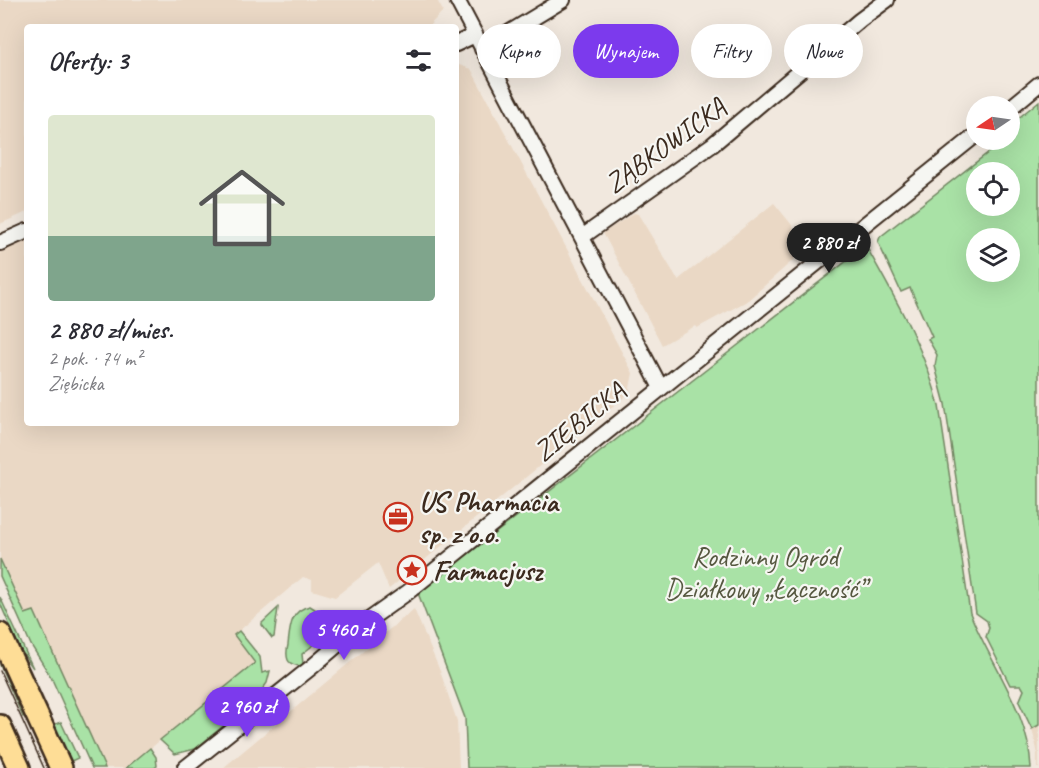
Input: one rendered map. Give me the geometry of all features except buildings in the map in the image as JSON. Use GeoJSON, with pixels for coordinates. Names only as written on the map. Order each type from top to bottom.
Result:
{"type":"FeatureCollection","features":[{"type":"Feature","properties":{"kind":"main road"},"geometry":{"type":"LineString","coordinates":[[0,634],[61,768]]}},
{"type":"Feature","properties":{"kind":"main road"},"geometry":{"type":"LineString","coordinates":[[0,726],[19,768]]}},
{"type":"Feature","properties":{"kind":"street"},"geometry":{"type":"LineString","coordinates":[[457,0],[477,39]]}},
{"type":"Feature","properties":{"kind":"street"},"geometry":{"type":"LineString","coordinates":[[525,24],[563,0]]}},
{"type":"Feature","properties":{"kind":"street","name":"ZĄBKOWICKA"},"geometry":{"type":"LineString","coordinates":[[582,237],[712,145],[886,0]]}},
{"type":"Feature","properties":{"kind":"street"},"geometry":{"type":"LineString","coordinates":[[459,43],[475,35]]}},
{"type":"Feature","properties":{"kind":"street"},"geometry":{"type":"LineString","coordinates":[[498,78],[661,388]]}},
{"type":"Feature","properties":{"kind":"street"},"geometry":{"type":"LineString","coordinates":[[1020,100],[1039,84]]}},
{"type":"Feature","properties":{"kind":"street","name":"ZIĘBICKA"},"geometry":{"type":"LineString","coordinates":[[184,768],[356,629],[408,592],[966,143]]}},
{"type":"Feature","properties":{"kind":"street"},"geometry":{"type":"LineString","coordinates":[[0,243],[24,232]]}},
{"type":"Feature","properties":{"kind":"shaded area"},"geometry":{"type":"Polygon","coordinates":[[[0,0],[437,0],[443,11],[431,24],[24,24],[24,213],[0,224],[0,0]]]}},
{"type":"Feature","properties":{"kind":"shaded area"},"geometry":{"type":"Polygon","coordinates":[[[459,65],[471,69],[633,373],[629,393],[389,589],[378,563],[335,597],[312,590],[312,580],[303,577],[234,635],[256,663],[126,768],[105,768],[34,611],[25,614],[0,559],[0,249],[24,238],[24,426],[459,426],[459,65]]]}},
{"type":"Feature","properties":{"kind":"shaded area"},"geometry":{"type":"Polygon","coordinates":[[[774,203],[809,246],[747,301],[662,345],[603,233],[634,213],[638,214],[678,280],[774,203]]]}},
{"type":"Feature","properties":{"kind":"shaded area"},"geometry":{"type":"Polygon","coordinates":[[[414,609],[440,671],[457,721],[459,768],[223,768],[414,609]]]}},
{"type":"Feature","properties":{"kind":"shaded area"},"geometry":{"type":"Polygon","coordinates":[[[1039,725],[1039,768],[1037,768],[1037,750],[1032,729],[1039,725]]]}},
{"type":"Feature","properties":{"kind":"green space"},"geometry":{"type":"Polygon","coordinates":[[[1039,101],[1039,725],[1032,729],[1019,702],[1024,690],[1021,685],[1010,685],[986,637],[989,628],[987,621],[976,613],[945,404],[935,366],[937,355],[928,339],[932,337],[910,288],[901,292],[878,242],[880,237],[966,170],[966,216],[1020,216],[1020,162],[976,162],[991,150],[1020,150],[1020,117],[1039,101]]]}},
{"type":"Feature","properties":{"kind":"green space","name":"Rodzinny Ogród Działkowy „Łączność”"},"geometry":{"type":"Polygon","coordinates":[[[866,246],[908,324],[933,385],[939,406],[970,613],[1016,707],[1029,747],[1031,768],[467,768],[465,718],[418,593],[866,246]]]}},
{"type":"Feature","properties":{"kind":"green space"},"geometry":{"type":"Polygon","coordinates":[[[0,559],[25,614],[34,611],[105,768],[92,768],[51,677],[31,645],[0,576],[0,559]]]}},
{"type":"Feature","properties":{"kind":"green space"},"geometry":{"type":"Polygon","coordinates":[[[0,597],[33,668],[20,649],[0,603],[0,597]]]}},
{"type":"Feature","properties":{"kind":"green space"},"geometry":{"type":"Polygon","coordinates":[[[310,606],[329,618],[336,627],[302,654],[303,664],[295,665],[289,662],[287,656],[292,621],[298,611],[310,606]]]}},
{"type":"Feature","properties":{"kind":"green space"},"geometry":{"type":"Polygon","coordinates":[[[278,608],[274,637],[272,638],[262,623],[278,608]]]}},
{"type":"Feature","properties":{"kind":"green space"},"geometry":{"type":"Polygon","coordinates":[[[239,631],[260,657],[262,673],[270,671],[267,683],[254,701],[195,749],[175,754],[160,740],[255,663],[234,635],[239,631]]]}},
{"type":"Feature","properties":{"kind":"green space"},"geometry":{"type":"Polygon","coordinates":[[[0,651],[28,714],[23,717],[0,665],[0,651]]]}},
{"type":"Feature","properties":{"kind":"green space"},"geometry":{"type":"Polygon","coordinates":[[[61,722],[78,758],[67,763],[53,725],[61,722]]]}},
{"type":"Feature","properties":{"kind":"green space"},"geometry":{"type":"Polygon","coordinates":[[[150,748],[156,757],[157,766],[154,768],[126,768],[150,748]]]}},
{"type":"Feature","properties":{"kind":"tram line"},"geometry":{"type":"LineString","coordinates":[[0,671],[44,768]]}},
{"type":"Feature","properties":{"kind":"place","name":"US Pharmacia sp. z o.o."},"geometry":{"type":"Point","coordinates":[398,517]}},
{"type":"Feature","properties":{"kind":"place","name":"Farmacjusz"},"geometry":{"type":"Point","coordinates":[412,570]}}]}
